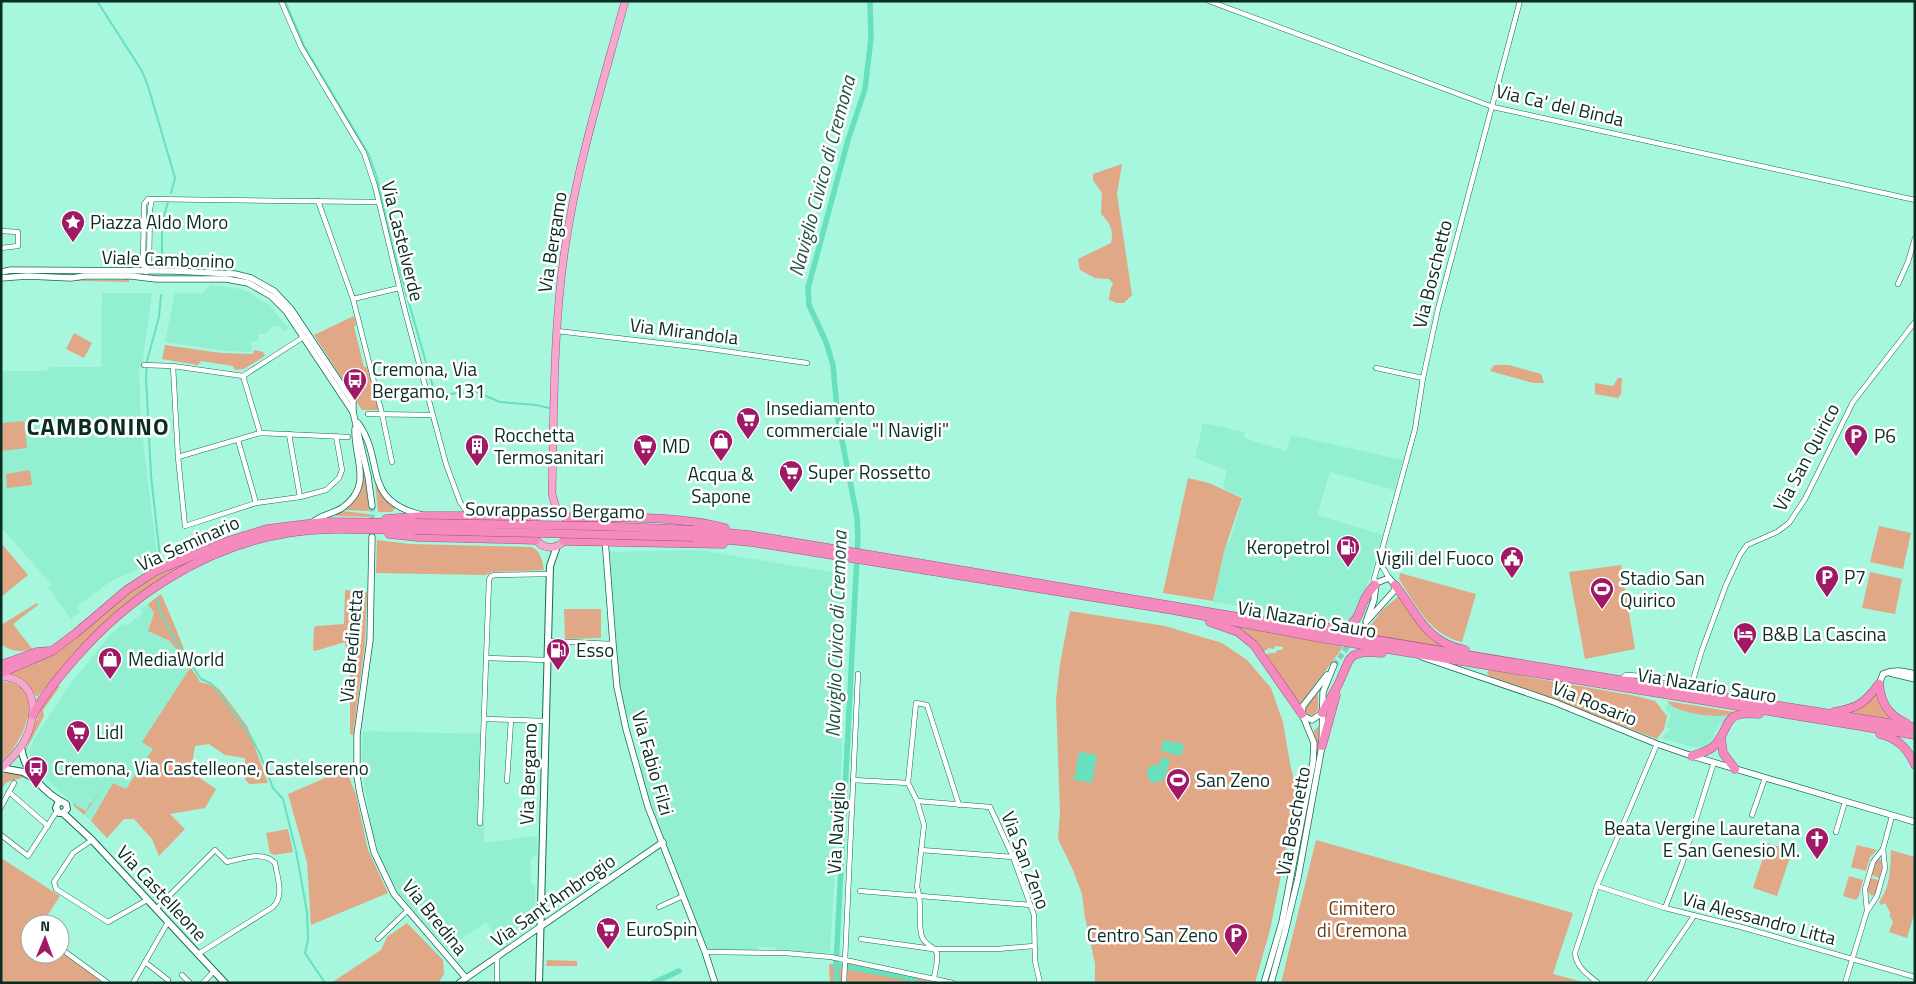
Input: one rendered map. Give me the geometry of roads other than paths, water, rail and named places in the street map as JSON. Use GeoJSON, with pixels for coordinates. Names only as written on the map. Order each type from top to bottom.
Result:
{"type":"FeatureCollection","features":[{"type":"Feature","properties":{"kind":"highway"},"geometry":{"type":"LineString","coordinates":[[358,526],[426,516],[536,516]]}},
{"type":"Feature","properties":{"kind":"highway"},"geometry":{"type":"LineString","coordinates":[[506,516],[512,522],[513,527],[512,534],[507,540]]}},
{"type":"Feature","properties":{"kind":"highway"},"geometry":{"type":"LineString","coordinates":[[566,518],[647,519],[700,523],[749,535]]}},
{"type":"Feature","properties":{"kind":"highway","name":"Via Seminario"},"geometry":{"type":"LineString","coordinates":[[1,675],[52,651],[128,589],[156,571],[219,544],[248,534],[312,523],[415,527]]}},
{"type":"Feature","properties":{"kind":"highway"},"geometry":{"type":"LineString","coordinates":[[358,526],[418,537],[536,540]]}},
{"type":"Feature","properties":{"kind":"highway","name":"Via Seminario"},"geometry":{"type":"LineString","coordinates":[[33,715],[42,698],[103,627],[128,606],[181,571],[229,548],[272,536],[301,531],[358,526]]}},
{"type":"Feature","properties":{"kind":"highway","name":"Sovrappasso Bergamo"},"geometry":{"type":"LineString","coordinates":[[415,527],[597,526],[694,533]]}},
{"type":"Feature","properties":{"kind":"highway","name":"Via Nazario Sauro"},"geometry":{"type":"LineString","coordinates":[[694,533],[749,535],[852,555],[864,560],[1173,610],[1279,631],[1415,654],[1915,735]]}},
{"type":"Feature","properties":{"kind":"highway","name":"Via Nazario Sauro"},"geometry":{"type":"LineString","coordinates":[[694,533],[782,547],[885,557],[1195,608],[1474,657],[1915,727]]}},
{"type":"Feature","properties":{"kind":"highway"},"geometry":{"type":"LineString","coordinates":[[560,544],[605,542],[718,543],[782,547]]}},
{"type":"Feature","properties":{"kind":"highway"},"geometry":{"type":"LineString","coordinates":[[1313,630],[1319,627],[1346,628],[1351,625],[1361,611],[1370,590],[1376,584]]}},
{"type":"Feature","properties":{"kind":"highway"},"geometry":{"type":"LineString","coordinates":[[1395,585],[1422,625],[1436,638],[1455,648],[1470,651],[1474,657]]}},
{"type":"Feature","properties":{"kind":"highway"},"geometry":{"type":"LineString","coordinates":[[1173,610],[1230,628],[1245,637],[1260,653],[1302,714]]}},
{"type":"Feature","properties":{"kind":"highway"},"geometry":{"type":"LineString","coordinates":[[1,665],[37,652],[52,651]]}},
{"type":"Feature","properties":{"kind":"highway"},"geometry":{"type":"LineString","coordinates":[[1322,713],[1338,685],[1349,660],[1354,654],[1365,652],[1415,654]]}},
{"type":"Feature","properties":{"kind":"highway"},"geometry":{"type":"LineString","coordinates":[[1821,713],[1852,709],[1864,702],[1879,684]]}},
{"type":"Feature","properties":{"kind":"highway"},"geometry":{"type":"LineString","coordinates":[[1879,684],[1880,697],[1886,709],[1899,720],[1915,727]]}},
{"type":"Feature","properties":{"kind":"highway"},"geometry":{"type":"LineString","coordinates":[[1322,746],[1338,685]]}},
{"type":"Feature","properties":{"kind":"highway"},"geometry":{"type":"LineString","coordinates":[[1692,756],[1712,748],[1726,724],[1734,716],[1774,712]]}},
{"type":"Feature","properties":{"kind":"highway"},"geometry":{"type":"LineString","coordinates":[[1761,714],[1888,736],[1899,742],[1906,749],[1915,765]]}},
{"type":"Feature","properties":{"kind":"highway"},"geometry":{"type":"LineString","coordinates":[[1783,714],[1794,720]]}},
{"type":"Feature","properties":{"kind":"highway"},"geometry":{"type":"LineString","coordinates":[[1721,735],[1723,753],[1734,769]]}},
{"type":"Feature","properties":{"kind":"main road","name":"Via Bergamo"},"geometry":{"type":"LineString","coordinates":[[550,566],[560,544],[567,537],[569,527],[566,518],[558,511],[552,494],[557,332],[563,266],[574,200],[625,1]]}},
{"type":"Feature","properties":{"kind":"main road","name":"Via Bergamo"},"geometry":{"type":"LineString","coordinates":[[545,510],[552,494]]}},
{"type":"Feature","properties":{"kind":"main road"},"geometry":{"type":"LineString","coordinates":[[558,511],[545,510],[536,516],[532,531],[536,540],[544,546],[560,544]]}},
{"type":"Feature","properties":{"kind":"main road","name":"Via Bergamo"},"geometry":{"type":"LineString","coordinates":[[539,983],[550,574],[550,566],[544,546]]}},
{"type":"Feature","properties":{"kind":"main road","name":"Via Seminario"},"geometry":{"type":"LineString","coordinates":[[1,675],[18,682],[28,689],[32,697],[33,715],[21,747],[1,768]]}},
{"type":"Feature","properties":{"kind":"main road","name":"Via Castelleone"},"geometry":{"type":"LineString","coordinates":[[21,747],[27,769],[61,808]]}},
{"type":"Feature","properties":{"kind":"main road","name":"Via Castelleone"},"geometry":{"type":"LineString","coordinates":[[1,768],[23,772],[33,778],[225,983]]}},
{"type":"Feature","properties":{"kind":"street","name":"Via Castelverde"},"geometry":{"type":"LineString","coordinates":[[281,1],[301,47],[364,153],[375,186],[399,288],[446,464],[460,502],[469,515]]}},
{"type":"Feature","properties":{"kind":"street","name":"Via Ca' del Binda"},"geometry":{"type":"LineString","coordinates":[[1209,1],[1493,107],[1915,200]]}},
{"type":"Feature","properties":{"kind":"street","name":"Via Boschetto"},"geometry":{"type":"LineString","coordinates":[[1376,584],[1374,579],[1375,571],[1415,428],[1423,378],[1438,309],[1520,1]]}},
{"type":"Feature","properties":{"kind":"street"},"geometry":{"type":"LineString","coordinates":[[146,274],[143,265],[144,204],[148,199],[378,202]]}},
{"type":"Feature","properties":{"kind":"street"},"geometry":{"type":"LineString","coordinates":[[318,201],[353,299],[392,462]]}},
{"type":"Feature","properties":{"kind":"street"},"geometry":{"type":"LineString","coordinates":[[1,231],[18,232],[18,246],[1,248]]}},
{"type":"Feature","properties":{"kind":"street"},"geometry":{"type":"LineString","coordinates":[[1898,284],[1908,262],[1915,238]]}},
{"type":"Feature","properties":{"kind":"street","name":"Viale Cambonino"},"geometry":{"type":"LineString","coordinates":[[1,272],[11,270],[146,274],[235,274],[264,283],[284,301],[306,336],[353,402],[353,412],[356,420]]}},
{"type":"Feature","properties":{"kind":"street","name":"Viale Cambonino"},"geometry":{"type":"LineString","coordinates":[[1,278],[27,276],[71,278],[146,274]]}},
{"type":"Feature","properties":{"kind":"street"},"geometry":{"type":"LineString","coordinates":[[353,299],[399,288]]}},
{"type":"Feature","properties":{"kind":"street","name":"Via San Quirico"},"geometry":{"type":"LineString","coordinates":[[1692,683],[1726,585],[1740,555],[1748,545],[1777,532],[1789,524],[1805,499],[1853,402],[1915,322]]}},
{"type":"Feature","properties":{"kind":"street","name":"Via Mirandola"},"geometry":{"type":"LineString","coordinates":[[557,332],[703,348],[808,363]]}},
{"type":"Feature","properties":{"kind":"street"},"geometry":{"type":"LineString","coordinates":[[144,365],[173,366],[243,376],[306,336]]}},
{"type":"Feature","properties":{"kind":"street"},"geometry":{"type":"LineString","coordinates":[[173,366],[178,457],[186,526],[256,503],[300,497],[326,490],[341,475],[342,462],[336,436]]}},
{"type":"Feature","properties":{"kind":"street"},"geometry":{"type":"LineString","coordinates":[[1376,368],[1423,378]]}},
{"type":"Feature","properties":{"kind":"street"},"geometry":{"type":"LineString","coordinates":[[243,376],[260,433]]}},
{"type":"Feature","properties":{"kind":"street"},"geometry":{"type":"LineString","coordinates":[[368,414],[432,415]]}},
{"type":"Feature","properties":{"kind":"street"},"geometry":{"type":"LineString","coordinates":[[356,420],[368,476],[372,506]]}},
{"type":"Feature","properties":{"kind":"street"},"geometry":{"type":"LineString","coordinates":[[356,420],[366,438],[377,480],[383,493],[389,500],[404,510],[426,516]]}},
{"type":"Feature","properties":{"kind":"street"},"geometry":{"type":"LineString","coordinates":[[312,523],[342,508],[358,488],[361,474],[355,434],[356,420]]}},
{"type":"Feature","properties":{"kind":"street"},"geometry":{"type":"LineString","coordinates":[[178,457],[260,433],[348,437]]}},
{"type":"Feature","properties":{"kind":"street"},"geometry":{"type":"LineString","coordinates":[[289,434],[300,497]]}},
{"type":"Feature","properties":{"kind":"street"},"geometry":{"type":"LineString","coordinates":[[238,440],[256,503]]}},
{"type":"Feature","properties":{"kind":"street"},"geometry":{"type":"LineString","coordinates":[[457,515],[460,511],[460,502]]}},
{"type":"Feature","properties":{"kind":"street","name":"Via Fabio Filzi"},"geometry":{"type":"LineString","coordinates":[[605,518],[612,644],[617,687],[626,729],[648,807],[705,952],[715,983]]}},
{"type":"Feature","properties":{"kind":"street","name":"Via Bredinetta"},"geometry":{"type":"LineString","coordinates":[[356,757],[357,735],[370,640],[372,537]]}},
{"type":"Feature","properties":{"kind":"street"},"geometry":{"type":"LineString","coordinates":[[1380,555],[1380,563],[1395,585],[1391,595],[1366,622],[1374,600],[1376,584],[1390,578]]}},
{"type":"Feature","properties":{"kind":"street"},"geometry":{"type":"LineString","coordinates":[[480,823],[490,576],[550,574]]}},
{"type":"Feature","properties":{"kind":"street"},"geometry":{"type":"LineString","coordinates":[[548,641],[612,644]]}},
{"type":"Feature","properties":{"kind":"street","name":"Via Rosario"},"geometry":{"type":"LineString","coordinates":[[1415,654],[1554,702],[1657,744],[1692,756],[1915,822]]}},
{"type":"Feature","properties":{"kind":"street"},"geometry":{"type":"LineString","coordinates":[[487,658],[548,660]]}},
{"type":"Feature","properties":{"kind":"street","name":"Via Boschetto"},"geometry":{"type":"LineString","coordinates":[[1264,983],[1282,922],[1313,762],[1314,743],[1302,714],[1303,706],[1334,665],[1323,692],[1322,746],[1298,878],[1286,932],[1271,983]]}},
{"type":"Feature","properties":{"kind":"street"},"geometry":{"type":"LineString","coordinates":[[1879,684],[1883,674],[1888,672],[1897,670],[1915,674]]}},
{"type":"Feature","properties":{"kind":"street"},"geometry":{"type":"LineString","coordinates":[[1888,672],[1915,679]]}},
{"type":"Feature","properties":{"kind":"street","name":"Via Naviglio"},"geometry":{"type":"LineString","coordinates":[[844,983],[858,674]]}},
{"type":"Feature","properties":{"kind":"street"},"geometry":{"type":"LineString","coordinates":[[1620,680],[1626,675],[1692,683],[1715,689],[1722,696]]}},
{"type":"Feature","properties":{"kind":"street"},"geometry":{"type":"LineString","coordinates":[[917,801],[959,805],[927,705],[916,703],[908,783],[917,801],[924,826],[917,887],[920,896],[922,936],[938,955],[934,978]]}},
{"type":"Feature","properties":{"kind":"street"},"geometry":{"type":"LineString","coordinates":[[1302,714],[1312,720],[1322,713]]}},
{"type":"Feature","properties":{"kind":"street"},"geometry":{"type":"LineString","coordinates":[[485,718],[546,722]]}},
{"type":"Feature","properties":{"kind":"street"},"geometry":{"type":"LineString","coordinates":[[507,781],[511,720]]}},
{"type":"Feature","properties":{"kind":"street"},"geometry":{"type":"LineString","coordinates":[[1598,983],[1582,970],[1575,956],[1597,886],[1657,744]]}},
{"type":"Feature","properties":{"kind":"street","name":"Via Bredina"},"geometry":{"type":"LineString","coordinates":[[356,757],[357,776],[374,852],[394,894],[466,978]]}},
{"type":"Feature","properties":{"kind":"street"},"geometry":{"type":"LineString","coordinates":[[1665,908],[1680,871],[1714,762]]}},
{"type":"Feature","properties":{"kind":"street"},"geometry":{"type":"LineString","coordinates":[[1752,815],[1765,778]]}},
{"type":"Feature","properties":{"kind":"street"},"geometry":{"type":"LineString","coordinates":[[854,780],[908,783]]}},
{"type":"Feature","properties":{"kind":"street"},"geometry":{"type":"LineString","coordinates":[[1,807],[14,784]]}},
{"type":"Feature","properties":{"kind":"street"},"geometry":{"type":"LineString","coordinates":[[9,792],[48,826]]}},
{"type":"Feature","properties":{"kind":"street"},"geometry":{"type":"LineString","coordinates":[[1836,832],[1845,802]]}},
{"type":"Feature","properties":{"kind":"street","name":"Via San Zeno"},"geometry":{"type":"LineString","coordinates":[[959,805],[990,807],[1013,857],[1034,915],[1035,961],[1040,983]]}},
{"type":"Feature","properties":{"kind":"street"},"geometry":{"type":"LineString","coordinates":[[1,835],[28,856],[61,808]]}},
{"type":"Feature","properties":{"kind":"street"},"geometry":{"type":"LineString","coordinates":[[1845,983],[1867,911],[1877,895],[1885,862],[1883,849],[1892,816]]}},
{"type":"Feature","properties":{"kind":"street"},"geometry":{"type":"LineString","coordinates":[[92,840],[73,854],[54,882],[56,889],[108,922],[147,900]]}},
{"type":"Feature","properties":{"kind":"street","name":"Via Sant'Ambrogio"},"geometry":{"type":"LineString","coordinates":[[460,983],[663,842]]}},
{"type":"Feature","properties":{"kind":"street"},"geometry":{"type":"LineString","coordinates":[[1867,911],[1865,889],[1874,859],[1883,849]]}},
{"type":"Feature","properties":{"kind":"street"},"geometry":{"type":"LineString","coordinates":[[156,909],[215,850],[227,862],[259,856],[267,856],[272,859],[275,863],[280,895],[278,902],[198,954]]}},
{"type":"Feature","properties":{"kind":"street"},"geometry":{"type":"LineString","coordinates":[[921,850],[1013,857]]}},
{"type":"Feature","properties":{"kind":"street"},"geometry":{"type":"LineString","coordinates":[[1874,859],[1880,858],[1885,862]]}},
{"type":"Feature","properties":{"kind":"street","name":"Via Alessandro Litta"},"geometry":{"type":"LineString","coordinates":[[1597,886],[1665,908],[1741,927],[1915,977]]}},
{"type":"Feature","properties":{"kind":"street"},"geometry":{"type":"LineString","coordinates":[[860,891],[1030,905]]}},
{"type":"Feature","properties":{"kind":"street"},"geometry":{"type":"LineString","coordinates":[[1866,894],[1871,897],[1877,895]]}},
{"type":"Feature","properties":{"kind":"street"},"geometry":{"type":"LineString","coordinates":[[659,907],[683,896]]}},
{"type":"Feature","properties":{"kind":"street"},"geometry":{"type":"LineString","coordinates":[[378,938],[407,911]]}},
{"type":"Feature","properties":{"kind":"street"},"geometry":{"type":"LineString","coordinates":[[1648,983],[1694,916]]}},
{"type":"Feature","properties":{"kind":"street"},"geometry":{"type":"LineString","coordinates":[[133,983],[168,922]]}},
{"type":"Feature","properties":{"kind":"street"},"geometry":{"type":"LineString","coordinates":[[861,939],[934,949],[997,949],[1034,946]]}},
{"type":"Feature","properties":{"kind":"street"},"geometry":{"type":"LineString","coordinates":[[705,952],[784,953],[831,957],[953,983]]}},
{"type":"Feature","properties":{"kind":"street"},"geometry":{"type":"LineString","coordinates":[[70,955],[108,983]]}},
{"type":"Feature","properties":{"kind":"street"},"geometry":{"type":"LineString","coordinates":[[497,957],[497,983]]}},
{"type":"Feature","properties":{"kind":"street"},"geometry":{"type":"LineString","coordinates":[[145,962],[168,980]]}},
{"type":"Feature","properties":{"kind":"street"},"geometry":{"type":"LineString","coordinates":[[203,983],[214,971]]}},
{"type":"Feature","properties":{"kind":"street"},"geometry":{"type":"LineString","coordinates":[[182,975],[190,983]]}},
{"type":"Feature","properties":{"kind":"waterway"},"geometry":{"type":"LineString","coordinates":[[97,1],[142,71],[148,86],[175,178],[171,193]]}},
{"type":"Feature","properties":{"kind":"waterway"},"geometry":{"type":"LineString","coordinates":[[285,1],[304,46],[369,155],[377,178],[393,248],[434,390],[442,395],[474,391],[500,402],[549,408]]}},
{"type":"Feature","properties":{"kind":"waterway","name":"Naviglio Civico di Cremona"},"geometry":{"type":"LineString","coordinates":[[837,983],[836,965],[858,536],[857,517],[838,420],[833,365],[826,342],[809,305],[808,288],[848,140],[865,89],[871,38],[870,1]]}},
{"type":"Feature","properties":{"kind":"waterway"},"geometry":{"type":"LineString","coordinates":[[162,261],[162,223],[168,202]]}},
{"type":"Feature","properties":{"kind":"waterway"},"geometry":{"type":"LineString","coordinates":[[160,558],[151,475],[146,378],[147,361],[159,317],[161,295]]}},
{"type":"Feature","properties":{"kind":"waterway"},"geometry":{"type":"LineString","coordinates":[[158,600],[160,612],[176,642],[201,679],[212,684],[249,733],[260,754],[273,788],[283,799],[296,851],[307,912],[308,940],[305,953],[325,983]]}},
{"type":"Feature","properties":{"kind":"waterway"},"geometry":{"type":"LineString","coordinates":[[836,965],[910,978],[917,983]]}},
{"type":"Feature","properties":{"kind":"waterway"},"geometry":{"type":"LineString","coordinates":[[653,983],[679,971]]}},
{"type":"Feature","properties":{"kind":"tunnel"},"geometry":{"type":"LineString","coordinates":[[372,506],[372,537]]}},
{"type":"Feature","properties":{"kind":"tunnel"},"geometry":{"type":"LineString","coordinates":[[1334,665],[1366,622]]}},
{"type":"Feature","properties":{"kind":"place","name":"Piazza Aldo Moro"},"geometry":{"type":"Point","coordinates":[73,243]}},
{"type":"Feature","properties":{"kind":"place","name":"Cremona, Via Bergamo, 131"},"geometry":{"type":"Point","coordinates":[355,401]}},
{"type":"Feature","properties":{"kind":"place","name":"Insediamento commerciale \"I Navigli\""},"geometry":{"type":"Point","coordinates":[748,440]}},
{"type":"Feature","properties":{"kind":"place","name":"P6"},"geometry":{"type":"Point","coordinates":[1856,457]}},
{"type":"Feature","properties":{"kind":"place","name":"Acqua & Sapone"},"geometry":{"type":"Point","coordinates":[721,462]}},
{"type":"Feature","properties":{"kind":"place","name":"Rocchetta Termosanitari"},"geometry":{"type":"Point","coordinates":[477,467]}},
{"type":"Feature","properties":{"kind":"place","name":"MD"},"geometry":{"type":"Point","coordinates":[645,467]}},
{"type":"Feature","properties":{"kind":"place","name":"Super Rossetto"},"geometry":{"type":"Point","coordinates":[791,493]}},
{"type":"Feature","properties":{"kind":"place","name":"Keropetrol"},"geometry":{"type":"Point","coordinates":[1348,568]}},
{"type":"Feature","properties":{"kind":"place","name":"Vigili del Fuoco"},"geometry":{"type":"Point","coordinates":[1512,579]}},
{"type":"Feature","properties":{"kind":"place","name":"P7"},"geometry":{"type":"Point","coordinates":[1827,598]}},
{"type":"Feature","properties":{"kind":"place","name":"Stadio San Quirico"},"geometry":{"type":"Point","coordinates":[1602,610]}},
{"type":"Feature","properties":{"kind":"place","name":"B&B La Cascina"},"geometry":{"type":"Point","coordinates":[1745,655]}},
{"type":"Feature","properties":{"kind":"place","name":"Esso"},"geometry":{"type":"Point","coordinates":[558,671]}},
{"type":"Feature","properties":{"kind":"place","name":"MediaWorld"},"geometry":{"type":"Point","coordinates":[110,680]}},
{"type":"Feature","properties":{"kind":"place","name":"Lidl"},"geometry":{"type":"Point","coordinates":[78,753]}},
{"type":"Feature","properties":{"kind":"place","name":"Cremona, Via Castelleone, Castelsereno"},"geometry":{"type":"Point","coordinates":[36,789]}},
{"type":"Feature","properties":{"kind":"place","name":"San Zeno"},"geometry":{"type":"Point","coordinates":[1178,801]}},
{"type":"Feature","properties":{"kind":"place","name":"Beata Vergine Lauretana E San Genesio M."},"geometry":{"type":"Point","coordinates":[1817,860]}},
{"type":"Feature","properties":{"kind":"place","name":"EuroSpin"},"geometry":{"type":"Point","coordinates":[608,950]}},
{"type":"Feature","properties":{"kind":"place","name":"Centro San Zeno"},"geometry":{"type":"Point","coordinates":[1236,956]}},
{"type":"Feature","properties":{"kind":"district","name":"CAMBONINO"},"geometry":{"type":"Point","coordinates":[98,427]}},
{"type":"Feature","properties":{"kind":"park label","name":"Cimitero di Cremona"},"geometry":{"type":"Point","coordinates":[1362,919]}}]}
